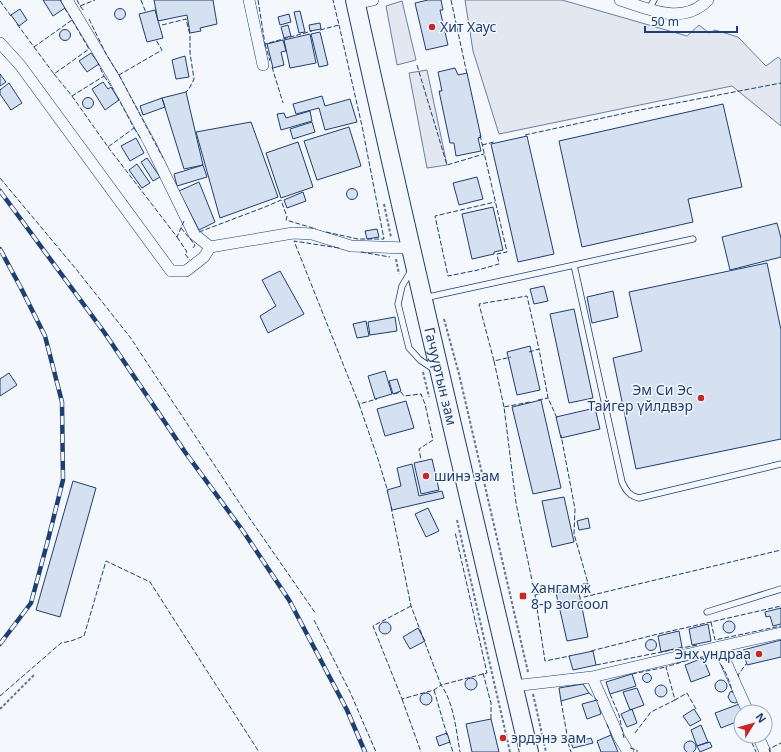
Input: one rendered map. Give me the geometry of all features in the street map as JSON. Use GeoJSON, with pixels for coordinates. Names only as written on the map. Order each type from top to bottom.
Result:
{"type":"FeatureCollection","features":[{"type":"Feature","properties":{"kind":"highway","name":"Гачууртын зам"},"geometry":{"type":"LineString","coordinates":[[361,1],[409,247],[440,373],[522,685],[529,752]]}},
{"type":"Feature","properties":{"kind":"street"},"geometry":{"type":"LineString","coordinates":[[67,0],[110,72],[150,144],[194,234],[210,247],[293,233],[312,234],[351,246],[409,247]]}},
{"type":"Feature","properties":{"kind":"street"},"geometry":{"type":"LineString","coordinates":[[249,0],[263,65]]}},
{"type":"Feature","properties":{"kind":"street"},"geometry":{"type":"LineString","coordinates":[[620,0],[652,4],[669,14],[679,15],[697,9],[708,0]]}},
{"type":"Feature","properties":{"kind":"street"},"geometry":{"type":"LineString","coordinates":[[0,43],[20,65],[171,271],[186,271],[204,257],[210,247]]}},
{"type":"Feature","properties":{"kind":"street"},"geometry":{"type":"LineString","coordinates":[[522,685],[592,677],[781,633]]}},
{"type":"Feature","properties":{"kind":"street"},"geometry":{"type":"LineString","coordinates":[[719,647],[744,704]]}},
{"type":"Feature","properties":{"kind":"street"},"geometry":{"type":"LineString","coordinates":[[592,677],[618,737],[628,752]]}},
{"type":"Feature","properties":{"kind":"lane"},"geometry":{"type":"LineString","coordinates":[[422,298],[693,238]]}},
{"type":"Feature","properties":{"kind":"lane"},"geometry":{"type":"LineString","coordinates":[[574,265],[622,482],[625,489],[632,497],[639,498],[781,464]]}},
{"type":"Feature","properties":{"kind":"lane"},"geometry":{"type":"LineString","coordinates":[[414,266],[402,286],[398,304],[409,348],[420,360],[440,373]]}},
{"type":"Feature","properties":{"kind":"lane"},"geometry":{"type":"LineString","coordinates":[[707,612],[781,589]]}},
{"type":"Feature","properties":{"kind":"path"},"geometry":{"type":"LineString","coordinates":[[443,316],[459,374],[522,685],[546,752]]}},
{"type":"Feature","properties":{"kind":"path"},"geometry":{"type":"LineString","coordinates":[[0,709],[35,674]]}},
{"type":"Feature","properties":{"kind":"shaded area"},"geometry":{"type":"Polygon","coordinates":[[[465,0],[562,0],[687,36],[699,25],[709,33],[715,30],[738,37],[766,66],[778,57],[781,60],[781,126],[732,86],[499,134],[473,51],[465,0]]]}},
{"type":"Feature","properties":{"kind":"shaded area"},"geometry":{"type":"Polygon","coordinates":[[[402,1],[416,60],[397,65],[386,6],[402,1]]]}},
{"type":"Feature","properties":{"kind":"shaded area"},"geometry":{"type":"Polygon","coordinates":[[[427,70],[447,165],[427,168],[409,73],[427,70]]]}},
{"type":"Feature","properties":{"kind":"building"},"geometry":{"type":"Polygon","coordinates":[[[43,0],[60,0],[65,8],[53,16],[43,0]]]}},
{"type":"Feature","properties":{"kind":"building"},"geometry":{"type":"Polygon","coordinates":[[[154,0],[213,0],[217,24],[200,28],[201,31],[190,33],[187,15],[158,21],[154,0]]]}},
{"type":"Feature","properties":{"kind":"building","name":"Хит Хаус"},"geometry":{"type":"Polygon","coordinates":[[[428,0],[441,0],[443,10],[440,10],[448,45],[426,50],[415,3],[428,0]]]}},
{"type":"Feature","properties":{"kind":"building"},"geometry":{"type":"Polygon","coordinates":[[[20,9],[27,20],[19,26],[11,15],[20,9]]]}},
{"type":"Feature","properties":{"kind":"building"},"geometry":{"type":"Polygon","coordinates":[[[118,9],[122,9],[124,10],[124,18],[118,19],[115,16],[115,12],[118,9]]]}},
{"type":"Feature","properties":{"kind":"building"},"geometry":{"type":"Polygon","coordinates":[[[155,10],[163,38],[147,42],[139,14],[155,10]]]}},
{"type":"Feature","properties":{"kind":"building"},"geometry":{"type":"Polygon","coordinates":[[[300,11],[305,32],[299,33],[294,12],[300,11]]]}},
{"type":"Feature","properties":{"kind":"building"},"geometry":{"type":"Polygon","coordinates":[[[289,14],[291,22],[280,25],[278,17],[289,14]]]}},
{"type":"Feature","properties":{"kind":"building"},"geometry":{"type":"Polygon","coordinates":[[[320,23],[321,29],[310,31],[309,25],[320,23]]]}},
{"type":"Feature","properties":{"kind":"building"},"geometry":{"type":"Polygon","coordinates":[[[288,25],[291,36],[284,38],[281,27],[288,25]]]}},
{"type":"Feature","properties":{"kind":"building"},"geometry":{"type":"Polygon","coordinates":[[[63,30],[67,30],[69,31],[69,39],[63,40],[60,37],[60,33],[63,30]]]}},
{"type":"Feature","properties":{"kind":"building"},"geometry":{"type":"Polygon","coordinates":[[[320,32],[328,65],[319,67],[311,34],[320,32]]]}},
{"type":"Feature","properties":{"kind":"building"},"geometry":{"type":"Polygon","coordinates":[[[310,34],[316,63],[290,68],[284,40],[310,34]]]}},
{"type":"Feature","properties":{"kind":"building"},"geometry":{"type":"Polygon","coordinates":[[[283,40],[286,51],[281,52],[284,65],[273,68],[267,44],[283,40]]]}},
{"type":"Feature","properties":{"kind":"building"},"geometry":{"type":"Polygon","coordinates":[[[91,53],[99,64],[87,72],[79,61],[91,53]]]}},
{"type":"Feature","properties":{"kind":"building"},"geometry":{"type":"Polygon","coordinates":[[[185,56],[189,77],[176,79],[172,60],[185,56]]]}},
{"type":"Feature","properties":{"kind":"building"},"geometry":{"type":"Polygon","coordinates":[[[455,68],[458,75],[467,73],[481,137],[478,138],[481,151],[456,156],[454,143],[450,143],[439,91],[442,91],[438,72],[455,68]]]}},
{"type":"Feature","properties":{"kind":"building"},"geometry":{"type":"Polygon","coordinates":[[[0,74],[6,82],[0,86],[0,74]]]}},
{"type":"Feature","properties":{"kind":"building"},"geometry":{"type":"Polygon","coordinates":[[[103,82],[108,89],[111,87],[119,100],[105,110],[92,89],[103,82]]]}},
{"type":"Feature","properties":{"kind":"building"},"geometry":{"type":"Polygon","coordinates":[[[9,83],[22,103],[11,110],[0,94],[0,90],[9,83]]]}},
{"type":"Feature","properties":{"kind":"building"},"geometry":{"type":"Polygon","coordinates":[[[186,92],[203,165],[184,169],[162,98],[186,92]]]}},
{"type":"Feature","properties":{"kind":"building"},"geometry":{"type":"Polygon","coordinates":[[[322,96],[325,106],[350,99],[357,122],[325,130],[319,108],[296,114],[293,104],[322,96]]]}},
{"type":"Feature","properties":{"kind":"building"},"geometry":{"type":"Polygon","coordinates":[[[86,98],[90,98],[92,99],[92,107],[86,108],[83,105],[83,101],[86,98]]]}},
{"type":"Feature","properties":{"kind":"building"},"geometry":{"type":"Polygon","coordinates":[[[162,98],[165,107],[143,115],[140,106],[162,98]]]}},
{"type":"Feature","properties":{"kind":"building"},"geometry":{"type":"Polygon","coordinates":[[[723,104],[742,187],[688,199],[693,222],[582,247],[559,141],[723,104]]]}},
{"type":"Feature","properties":{"kind":"building"},"geometry":{"type":"Polygon","coordinates":[[[310,111],[312,121],[281,130],[277,114],[284,113],[286,118],[310,111]]]}},
{"type":"Feature","properties":{"kind":"building"},"geometry":{"type":"Polygon","coordinates":[[[251,122],[278,197],[220,218],[196,132],[251,122]]]}},
{"type":"Feature","properties":{"kind":"building"},"geometry":{"type":"Polygon","coordinates":[[[312,122],[315,132],[293,139],[290,129],[312,122]]]}},
{"type":"Feature","properties":{"kind":"building"},"geometry":{"type":"Polygon","coordinates":[[[349,127],[361,166],[317,180],[304,141],[349,127]]]}},
{"type":"Feature","properties":{"kind":"building"},"geometry":{"type":"Polygon","coordinates":[[[527,136],[554,254],[518,262],[491,144],[527,136]]]}},
{"type":"Feature","properties":{"kind":"building"},"geometry":{"type":"Polygon","coordinates":[[[136,138],[144,153],[130,161],[121,146],[136,138]]]}},
{"type":"Feature","properties":{"kind":"building"},"geometry":{"type":"Polygon","coordinates":[[[298,142],[313,187],[281,198],[266,153],[298,142]]]}},
{"type":"Feature","properties":{"kind":"building"},"geometry":{"type":"Polygon","coordinates":[[[147,158],[160,177],[153,181],[141,162],[147,158]]]}},
{"type":"Feature","properties":{"kind":"building"},"geometry":{"type":"Polygon","coordinates":[[[137,164],[150,183],[142,188],[129,170],[137,164]]]}},
{"type":"Feature","properties":{"kind":"building"},"geometry":{"type":"Polygon","coordinates":[[[203,165],[207,177],[177,186],[174,174],[203,165]]]}},
{"type":"Feature","properties":{"kind":"building"},"geometry":{"type":"Polygon","coordinates":[[[477,177],[483,199],[459,205],[453,183],[477,177]]]}},
{"type":"Feature","properties":{"kind":"building"},"geometry":{"type":"Polygon","coordinates":[[[199,182],[215,222],[199,230],[179,191],[199,182]]]}},
{"type":"Feature","properties":{"kind":"building"},"geometry":{"type":"Polygon","coordinates":[[[350,189],[354,189],[356,190],[356,198],[350,199],[347,196],[347,192],[350,189]]]}},
{"type":"Feature","properties":{"kind":"building"},"geometry":{"type":"Polygon","coordinates":[[[303,192],[306,201],[287,208],[284,200],[303,192]]]}},
{"type":"Feature","properties":{"kind":"building"},"geometry":{"type":"Polygon","coordinates":[[[493,207],[503,250],[494,252],[494,254],[472,259],[462,214],[493,207]]]}},
{"type":"Feature","properties":{"kind":"building"},"geometry":{"type":"Polygon","coordinates":[[[777,223],[781,238],[781,257],[730,270],[722,237],[777,223]]]}},
{"type":"Feature","properties":{"kind":"building"},"geometry":{"type":"Polygon","coordinates":[[[377,229],[379,237],[367,239],[365,231],[377,229]]]}},
{"type":"Feature","properties":{"kind":"building","name":"Эм Си Эс Тайгер үйлдвэр"},"geometry":{"type":"Polygon","coordinates":[[[767,263],[781,330],[781,439],[636,469],[613,358],[642,351],[629,292],[767,263]]]}},
{"type":"Feature","properties":{"kind":"building"},"geometry":{"type":"Polygon","coordinates":[[[280,271],[304,314],[268,333],[260,316],[276,306],[262,280],[280,271]]]}},
{"type":"Feature","properties":{"kind":"building"},"geometry":{"type":"Polygon","coordinates":[[[544,286],[548,301],[534,304],[530,289],[544,286]]]}},
{"type":"Feature","properties":{"kind":"building"},"geometry":{"type":"Polygon","coordinates":[[[613,291],[618,317],[592,323],[587,297],[613,291]]]}},
{"type":"Feature","properties":{"kind":"building"},"geometry":{"type":"Polygon","coordinates":[[[574,309],[593,398],[569,403],[550,314],[574,309]]]}},
{"type":"Feature","properties":{"kind":"building"},"geometry":{"type":"Polygon","coordinates":[[[395,317],[397,331],[370,335],[368,322],[395,317]]]}},
{"type":"Feature","properties":{"kind":"building"},"geometry":{"type":"Polygon","coordinates":[[[366,321],[369,336],[357,338],[353,324],[366,321]]]}},
{"type":"Feature","properties":{"kind":"building"},"geometry":{"type":"Polygon","coordinates":[[[530,346],[540,390],[517,395],[507,352],[530,346]]]}},
{"type":"Feature","properties":{"kind":"building"},"geometry":{"type":"Polygon","coordinates":[[[385,371],[392,394],[375,399],[368,376],[385,371]]]}},
{"type":"Feature","properties":{"kind":"building"},"geometry":{"type":"Polygon","coordinates":[[[9,373],[17,385],[0,396],[0,379],[9,373]]]}},
{"type":"Feature","properties":{"kind":"building"},"geometry":{"type":"Polygon","coordinates":[[[397,379],[401,391],[393,394],[389,381],[397,379]]]}},
{"type":"Feature","properties":{"kind":"building"},"geometry":{"type":"Polygon","coordinates":[[[541,400],[561,488],[533,494],[512,407],[541,400]]]}},
{"type":"Feature","properties":{"kind":"building"},"geometry":{"type":"Polygon","coordinates":[[[406,401],[414,428],[385,436],[377,409],[406,401]]]}},
{"type":"Feature","properties":{"kind":"building"},"geometry":{"type":"Polygon","coordinates":[[[595,408],[600,429],[561,438],[556,417],[595,408]]]}},
{"type":"Feature","properties":{"kind":"building"},"geometry":{"type":"Polygon","coordinates":[[[432,459],[439,490],[421,494],[414,463],[432,459]]]}},
{"type":"Feature","properties":{"kind":"building"},"geometry":{"type":"Polygon","coordinates":[[[412,464],[419,496],[442,491],[444,498],[392,510],[387,490],[401,486],[397,468],[412,464]]]}},
{"type":"Feature","properties":{"kind":"building"},"geometry":{"type":"Polygon","coordinates":[[[73,481],[96,488],[60,617],[36,610],[73,481]]]}},
{"type":"Feature","properties":{"kind":"building"},"geometry":{"type":"Polygon","coordinates":[[[564,497],[574,542],[552,547],[542,501],[564,497]]]}},
{"type":"Feature","properties":{"kind":"building"},"geometry":{"type":"Polygon","coordinates":[[[428,508],[439,531],[426,537],[415,514],[428,508]]]}},
{"type":"Feature","properties":{"kind":"building"},"geometry":{"type":"Polygon","coordinates":[[[588,518],[590,528],[579,530],[577,521],[588,518]]]}},
{"type":"Feature","properties":{"kind":"building"},"geometry":{"type":"Polygon","coordinates":[[[578,588],[588,637],[567,641],[556,593],[578,588]]]}},
{"type":"Feature","properties":{"kind":"building"},"geometry":{"type":"Polygon","coordinates":[[[781,608],[781,624],[773,626],[770,616],[766,617],[765,612],[781,608]]]}},
{"type":"Feature","properties":{"kind":"building"},"geometry":{"type":"Polygon","coordinates":[[[729,621],[733,623],[735,627],[733,631],[729,633],[725,631],[723,627],[725,623],[729,621]]]}},
{"type":"Feature","properties":{"kind":"building"},"geometry":{"type":"Polygon","coordinates":[[[383,622],[387,622],[391,628],[387,634],[383,634],[379,630],[379,626],[383,622]]]}},
{"type":"Feature","properties":{"kind":"building"},"geometry":{"type":"Polygon","coordinates":[[[708,624],[711,641],[692,645],[689,629],[708,624]]]}},
{"type":"Feature","properties":{"kind":"building"},"geometry":{"type":"Polygon","coordinates":[[[418,628],[425,641],[410,649],[403,637],[418,628]]]}},
{"type":"Feature","properties":{"kind":"building"},"geometry":{"type":"Polygon","coordinates":[[[679,631],[682,647],[661,652],[658,636],[679,631]]]}},
{"type":"Feature","properties":{"kind":"building"},"geometry":{"type":"Polygon","coordinates":[[[651,639],[655,641],[657,645],[655,649],[651,651],[647,649],[645,645],[647,641],[651,639]]]}},
{"type":"Feature","properties":{"kind":"building"},"geometry":{"type":"Polygon","coordinates":[[[781,640],[781,657],[747,665],[743,650],[781,640]]]}},
{"type":"Feature","properties":{"kind":"building"},"geometry":{"type":"Polygon","coordinates":[[[593,651],[596,665],[573,670],[569,656],[593,651]]]}},
{"type":"Feature","properties":{"kind":"building"},"geometry":{"type":"Polygon","coordinates":[[[703,658],[710,675],[691,682],[685,665],[703,658]]]}},
{"type":"Feature","properties":{"kind":"building"},"geometry":{"type":"Polygon","coordinates":[[[632,674],[636,686],[610,694],[606,682],[632,674]]]}},
{"type":"Feature","properties":{"kind":"building"},"geometry":{"type":"Polygon","coordinates":[[[645,674],[649,674],[651,678],[649,682],[645,682],[643,680],[643,676],[645,674]]]}},
{"type":"Feature","properties":{"kind":"building"},"geometry":{"type":"Polygon","coordinates":[[[469,678],[473,678],[477,684],[473,690],[469,690],[465,686],[465,682],[469,678]]]}},
{"type":"Feature","properties":{"kind":"building"},"geometry":{"type":"Polygon","coordinates":[[[719,680],[723,680],[727,686],[723,692],[719,692],[715,688],[715,684],[719,680]]]}},
{"type":"Feature","properties":{"kind":"building"},"geometry":{"type":"Polygon","coordinates":[[[583,684],[589,693],[561,701],[559,688],[583,684]]]}},
{"type":"Feature","properties":{"kind":"building"},"geometry":{"type":"Polygon","coordinates":[[[659,685],[663,685],[667,691],[663,697],[659,697],[655,693],[655,689],[659,685]]]}},
{"type":"Feature","properties":{"kind":"building"},"geometry":{"type":"Polygon","coordinates":[[[637,688],[644,705],[630,710],[623,692],[637,688]]]}},
{"type":"Feature","properties":{"kind":"building"},"geometry":{"type":"Polygon","coordinates":[[[734,691],[739,701],[735,703],[731,702],[728,697],[730,692],[734,691]]]}},
{"type":"Feature","properties":{"kind":"building"},"geometry":{"type":"Polygon","coordinates":[[[424,693],[428,693],[432,699],[428,705],[424,705],[420,701],[420,697],[424,693]]]}},
{"type":"Feature","properties":{"kind":"building"},"geometry":{"type":"Polygon","coordinates":[[[597,700],[601,714],[587,719],[582,704],[597,700]]]}},
{"type":"Feature","properties":{"kind":"building"},"geometry":{"type":"Polygon","coordinates":[[[733,706],[733,723],[721,728],[715,713],[733,706]]]}},
{"type":"Feature","properties":{"kind":"building"},"geometry":{"type":"Polygon","coordinates":[[[632,709],[637,723],[627,727],[621,714],[632,709]]]}},
{"type":"Feature","properties":{"kind":"building"},"geometry":{"type":"Polygon","coordinates":[[[694,709],[701,720],[690,726],[683,716],[694,709]]]}},
{"type":"Feature","properties":{"kind":"building"},"geometry":{"type":"Polygon","coordinates":[[[491,719],[499,752],[472,752],[466,724],[491,719]]]}},
{"type":"Feature","properties":{"kind":"building"},"geometry":{"type":"Polygon","coordinates":[[[701,725],[708,742],[697,746],[691,730],[701,725]]]}},
{"type":"Feature","properties":{"kind":"building"},"geometry":{"type":"Polygon","coordinates":[[[447,733],[450,742],[439,746],[436,737],[447,733]]]}},
{"type":"Feature","properties":{"kind":"building"},"geometry":{"type":"Polygon","coordinates":[[[611,735],[618,752],[601,752],[597,741],[611,735]]]}},
{"type":"Feature","properties":{"kind":"building"},"geometry":{"type":"Polygon","coordinates":[[[591,738],[593,743],[573,748],[571,743],[591,738]]]}},
{"type":"Feature","properties":{"kind":"building"},"geometry":{"type":"Polygon","coordinates":[[[690,741],[694,743],[696,747],[694,751],[690,753],[686,751],[684,747],[686,743],[690,741]]]}},
{"type":"Feature","properties":{"kind":"building"},"geometry":{"type":"Polygon","coordinates":[[[710,742],[712,747],[700,752],[697,746],[710,742]]]}},
{"type":"Feature","properties":{"kind":"railway"},"geometry":{"type":"LineString","coordinates":[[0,191],[104,332],[185,452],[243,531],[289,600],[347,710],[365,752]]}},
{"type":"Feature","properties":{"kind":"railway"},"geometry":{"type":"LineString","coordinates":[[0,249],[45,336],[62,402],[63,480],[31,603],[0,644]]}},
{"type":"Feature","properties":{"kind":"fence"},"geometry":{"type":"LineString","coordinates":[[77,0],[80,6],[95,0]]}},
{"type":"Feature","properties":{"kind":"fence"},"geometry":{"type":"LineString","coordinates":[[141,0],[146,13]]}},
{"type":"Feature","properties":{"kind":"fence"},"geometry":{"type":"LineString","coordinates":[[258,0],[265,44],[312,31]]}},
{"type":"Feature","properties":{"kind":"fence"},"geometry":{"type":"LineString","coordinates":[[320,30],[339,25],[333,0]]}},
{"type":"Feature","properties":{"kind":"fence"},"geometry":{"type":"LineString","coordinates":[[451,0],[467,74]]}},
{"type":"Feature","properties":{"kind":"fence"},"geometry":{"type":"LineString","coordinates":[[0,1],[11,16]]}},
{"type":"Feature","properties":{"kind":"fence"},"geometry":{"type":"LineString","coordinates":[[80,6],[84,11]]}},
{"type":"Feature","properties":{"kind":"fence"},"geometry":{"type":"LineString","coordinates":[[17,24],[34,47],[72,20],[64,7]]}},
{"type":"Feature","properties":{"kind":"fence"},"geometry":{"type":"LineString","coordinates":[[89,19],[106,54],[119,75],[162,50],[156,40]]}},
{"type":"Feature","properties":{"kind":"fence"},"geometry":{"type":"LineString","coordinates":[[162,25],[186,19],[190,35],[190,53],[194,79],[186,92]]}},
{"type":"Feature","properties":{"kind":"fence"},"geometry":{"type":"LineString","coordinates":[[34,47],[54,74],[89,49],[72,20]]}},
{"type":"Feature","properties":{"kind":"fence"},"geometry":{"type":"LineString","coordinates":[[326,232],[358,239],[384,239],[362,126],[339,25]]}},
{"type":"Feature","properties":{"kind":"fence"},"geometry":{"type":"LineString","coordinates":[[265,44],[270,61]]}},
{"type":"Feature","properties":{"kind":"fence"},"geometry":{"type":"LineString","coordinates":[[54,74],[72,96],[104,76],[98,63]]}},
{"type":"Feature","properties":{"kind":"fence"},"geometry":{"type":"LineString","coordinates":[[417,65],[447,165],[484,154]]}},
{"type":"Feature","properties":{"kind":"fence"},"geometry":{"type":"LineString","coordinates":[[272,67],[283,103]]}},
{"type":"Feature","properties":{"kind":"fence"},"geometry":{"type":"LineString","coordinates":[[119,75],[163,158]]}},
{"type":"Feature","properties":{"kind":"fence"},"geometry":{"type":"LineString","coordinates":[[104,76],[113,89]]}},
{"type":"Feature","properties":{"kind":"fence"},"geometry":{"type":"LineString","coordinates":[[525,135],[635,111],[781,83]]}},
{"type":"Feature","properties":{"kind":"fence"},"geometry":{"type":"LineString","coordinates":[[72,96],[108,147],[134,128],[118,98]]}},
{"type":"Feature","properties":{"kind":"fence"},"geometry":{"type":"LineString","coordinates":[[134,128],[141,139]]}},
{"type":"Feature","properties":{"kind":"fence"},"geometry":{"type":"LineString","coordinates":[[480,135],[507,252],[497,254],[499,264],[448,276],[435,216],[495,202]]}},
{"type":"Feature","properties":{"kind":"fence"},"geometry":{"type":"LineString","coordinates":[[482,145],[494,142]]}},
{"type":"Feature","properties":{"kind":"fence"},"geometry":{"type":"LineString","coordinates":[[108,147],[177,237],[184,221]]}},
{"type":"Feature","properties":{"kind":"fence"},"geometry":{"type":"LineString","coordinates":[[0,178],[76,269],[130,337],[246,513],[316,614]]}},
{"type":"Feature","properties":{"kind":"fence"},"geometry":{"type":"LineString","coordinates":[[199,232],[281,200],[287,217],[286,220],[316,229]]}},
{"type":"Feature","properties":{"kind":"fence"},"geometry":{"type":"LineString","coordinates":[[181,228],[195,245],[193,248]]}},
{"type":"Feature","properties":{"kind":"fence"},"geometry":{"type":"LineString","coordinates":[[177,237],[187,252],[185,254],[190,260]]}},
{"type":"Feature","properties":{"kind":"fence"},"geometry":{"type":"LineString","coordinates":[[339,248],[294,241],[359,404],[377,399]]}},
{"type":"Feature","properties":{"kind":"fence"},"geometry":{"type":"LineString","coordinates":[[361,252],[390,257]]}},
{"type":"Feature","properties":{"kind":"fence"},"geometry":{"type":"LineString","coordinates":[[494,361],[479,304],[527,296],[539,349]]}},
{"type":"Feature","properties":{"kind":"fence"},"geometry":{"type":"LineString","coordinates":[[529,352],[539,349],[548,398],[557,418]]}},
{"type":"Feature","properties":{"kind":"fence"},"geometry":{"type":"LineString","coordinates":[[504,407],[494,361],[511,357]]}},
{"type":"Feature","properties":{"kind":"fence"},"geometry":{"type":"LineString","coordinates":[[394,394],[401,392],[404,396],[421,394],[425,404],[433,440],[419,449],[421,460]]}},
{"type":"Feature","properties":{"kind":"fence"},"geometry":{"type":"LineString","coordinates":[[538,400],[548,398]]}},
{"type":"Feature","properties":{"kind":"fence"},"geometry":{"type":"LineString","coordinates":[[530,402],[504,407],[516,503],[535,595],[545,661],[570,656]]}},
{"type":"Feature","properties":{"kind":"fence"},"geometry":{"type":"LineString","coordinates":[[359,404],[388,492]]}},
{"type":"Feature","properties":{"kind":"fence"},"geometry":{"type":"LineString","coordinates":[[535,595],[588,583],[574,534],[575,509],[561,435]]}},
{"type":"Feature","properties":{"kind":"fence"},"geometry":{"type":"LineString","coordinates":[[391,507],[411,606],[441,685],[487,673],[455,532]]}},
{"type":"Feature","properties":{"kind":"fence"},"geometry":{"type":"LineString","coordinates":[[588,583],[584,597],[781,550]]}},
{"type":"Feature","properties":{"kind":"fence"},"geometry":{"type":"LineString","coordinates":[[0,696],[61,643],[84,636],[106,561],[150,582],[259,752]]}},
{"type":"Feature","properties":{"kind":"fence"},"geometry":{"type":"LineString","coordinates":[[411,606],[373,626],[402,699],[434,690],[441,685],[452,708],[460,752]]}},
{"type":"Feature","properties":{"kind":"fence"},"geometry":{"type":"LineString","coordinates":[[591,651],[781,606]]}},
{"type":"Feature","properties":{"kind":"fence"},"geometry":{"type":"LineString","coordinates":[[314,620],[350,692],[376,752]]}},
{"type":"Feature","properties":{"kind":"fence"},"geometry":{"type":"LineString","coordinates":[[711,622],[715,640],[781,626]]}},
{"type":"Feature","properties":{"kind":"fence"},"geometry":{"type":"LineString","coordinates":[[596,665],[697,645]]}},
{"type":"Feature","properties":{"kind":"fence"},"geometry":{"type":"LineString","coordinates":[[696,709],[687,693],[675,700],[666,667],[698,658],[714,658],[724,669],[733,693]]}},
{"type":"Feature","properties":{"kind":"fence"},"geometry":{"type":"LineString","coordinates":[[739,677],[738,675],[746,664]]}},
{"type":"Feature","properties":{"kind":"fence"},"geometry":{"type":"LineString","coordinates":[[632,674],[666,667]]}},
{"type":"Feature","properties":{"kind":"fence"},"geometry":{"type":"LineString","coordinates":[[483,673],[491,703],[491,719]]}},
{"type":"Feature","properties":{"kind":"fence"},"geometry":{"type":"LineString","coordinates":[[434,690],[447,735]]}},
{"type":"Feature","properties":{"kind":"fence"},"geometry":{"type":"LineString","coordinates":[[589,693],[598,701]]}},
{"type":"Feature","properties":{"kind":"fence"},"geometry":{"type":"LineString","coordinates":[[610,694],[619,715],[624,738]]}},
{"type":"Feature","properties":{"kind":"fence"},"geometry":{"type":"LineString","coordinates":[[402,699],[421,752]]}},
{"type":"Feature","properties":{"kind":"fence"},"geometry":{"type":"LineString","coordinates":[[635,733],[651,712],[675,700]]}},
{"type":"Feature","properties":{"kind":"fence"},"geometry":{"type":"LineString","coordinates":[[561,701],[571,752]]}},
{"type":"Feature","properties":{"kind":"fence"},"geometry":{"type":"LineString","coordinates":[[607,724],[612,737]]}},
{"type":"Feature","properties":{"kind":"fence"},"geometry":{"type":"LineString","coordinates":[[449,740],[453,752]]}},
{"type":"Feature","properties":{"kind":"fence"},"geometry":{"type":"LineString","coordinates":[[770,752],[769,749],[781,743]]}},
{"type":"Feature","properties":{"kind":"fence"},"geometry":{"type":"LineString","coordinates":[[752,744],[756,752]]}},
{"type":"Feature","properties":{"kind":"fence"},"geometry":{"type":"LineString","coordinates":[[630,748],[637,750],[637,752]]}},
{"type":"Feature","properties":{"kind":"place","name":"Хит Хаус"},"geometry":{"type":"Point","coordinates":[432,27]}},
{"type":"Feature","properties":{"kind":"place","name":"Эм Си Эс Тайгер үйлдвэр"},"geometry":{"type":"Point","coordinates":[701,398]}},
{"type":"Feature","properties":{"kind":"place","name":"шинэ зам"},"geometry":{"type":"Point","coordinates":[426,476]}},
{"type":"Feature","properties":{"kind":"place","name":"Хангамж 8-р зогсоол"},"geometry":{"type":"Point","coordinates":[523,596]}},
{"type":"Feature","properties":{"kind":"place","name":"Энх ундраа"},"geometry":{"type":"Point","coordinates":[759,654]}},
{"type":"Feature","properties":{"kind":"place","name":"эрдэнэ зам"},"geometry":{"type":"Point","coordinates":[503,738]}}]}
